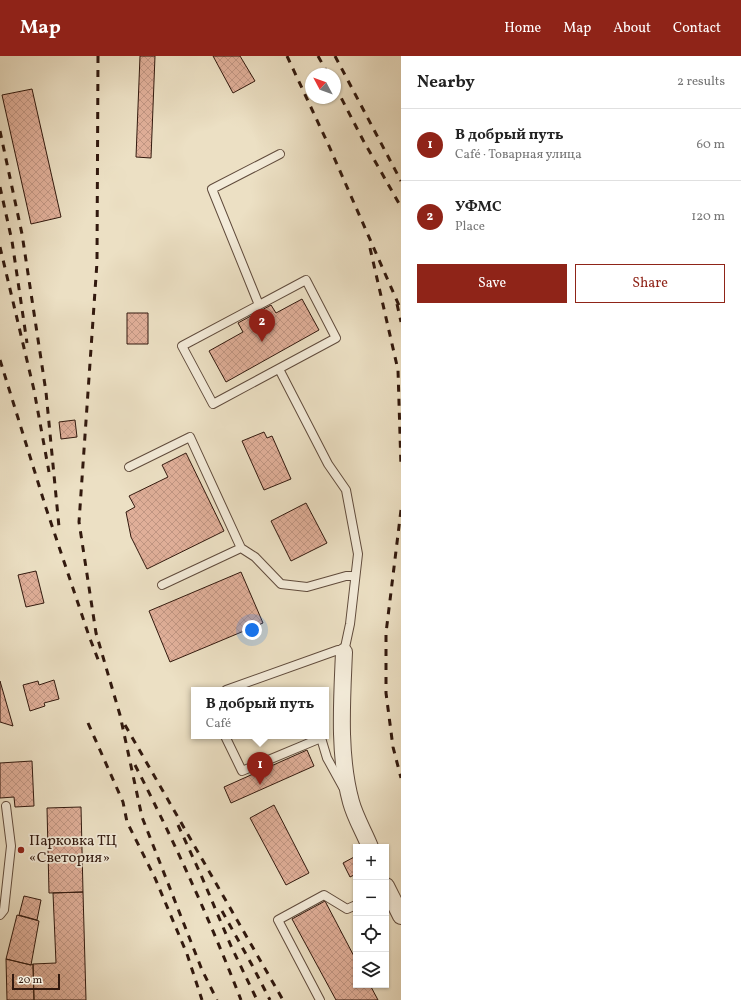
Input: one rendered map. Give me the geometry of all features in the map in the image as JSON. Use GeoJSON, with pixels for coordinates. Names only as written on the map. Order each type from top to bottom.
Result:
{"type":"FeatureCollection","features":[{"type":"Feature","properties":{"kind":"street"},"geometry":{"type":"LineString","coordinates":[[344,652],[342,707],[343,758],[351,802],[369,844]]}},
{"type":"Feature","properties":{"kind":"street"},"geometry":{"type":"LineString","coordinates":[[389,894],[401,916]]}},
{"type":"Feature","properties":{"kind":"lane"},"geometry":{"type":"LineString","coordinates":[[259,305],[212,189],[280,154]]}},
{"type":"Feature","properties":{"kind":"lane"},"geometry":{"type":"LineString","coordinates":[[306,280],[336,338],[279,369],[213,404],[182,346],[306,280]]}},
{"type":"Feature","properties":{"kind":"lane"},"geometry":{"type":"LineString","coordinates":[[234,687],[338,650],[344,652],[350,624],[358,554],[346,490],[328,464],[279,369]]}},
{"type":"Feature","properties":{"kind":"lane"},"geometry":{"type":"LineString","coordinates":[[129,467],[190,437],[241,548],[255,557],[281,584],[307,587],[346,576],[355,576]]}},
{"type":"Feature","properties":{"kind":"lane"},"geometry":{"type":"LineString","coordinates":[[162,585],[241,548]]}},
{"type":"Feature","properties":{"kind":"lane"},"geometry":{"type":"LineString","coordinates":[[227,739],[242,771],[319,739]]}},
{"type":"Feature","properties":{"kind":"lane"},"geometry":{"type":"LineString","coordinates":[[321,739],[328,758],[351,802]]}},
{"type":"Feature","properties":{"kind":"lane"},"geometry":{"type":"LineString","coordinates":[[0,915],[4,910],[11,846],[6,806]]}},
{"type":"Feature","properties":{"kind":"lane"},"geometry":{"type":"LineString","coordinates":[[320,1000],[278,920],[324,895],[347,909],[353,906]]}},
{"type":"Feature","properties":{"kind":"building"},"geometry":{"type":"Polygon","coordinates":[[[140,56],[155,56],[151,158],[136,157],[140,56]]]}},
{"type":"Feature","properties":{"kind":"building"},"geometry":{"type":"Polygon","coordinates":[[[213,56],[240,56],[255,81],[233,93],[213,56]]]}},
{"type":"Feature","properties":{"kind":"building"},"geometry":{"type":"Polygon","coordinates":[[[32,89],[61,217],[31,224],[2,95],[32,89]]]}},
{"type":"Feature","properties":{"kind":"building"},"geometry":{"type":"Polygon","coordinates":[[[302,299],[319,330],[226,382],[209,351],[243,332],[238,323],[271,305],[276,313],[302,299]]]}},
{"type":"Feature","properties":{"kind":"building"},"geometry":{"type":"Polygon","coordinates":[[[127,313],[148,313],[148,344],[127,344],[127,313]]]}},
{"type":"Feature","properties":{"kind":"building"},"geometry":{"type":"Polygon","coordinates":[[[75,420],[77,437],[61,439],[59,422],[75,420]]]}},
{"type":"Feature","properties":{"kind":"building"},"geometry":{"type":"Polygon","coordinates":[[[264,432],[267,438],[272,436],[291,479],[264,490],[242,441],[264,432]]]}},
{"type":"Feature","properties":{"kind":"building"},"geometry":{"type":"Polygon","coordinates":[[[186,453],[224,531],[147,569],[131,537],[126,512],[135,507],[129,496],[168,477],[162,465],[186,453]]]}},
{"type":"Feature","properties":{"kind":"building"},"geometry":{"type":"Polygon","coordinates":[[[306,503],[327,543],[291,561],[271,521],[306,503]]]}},
{"type":"Feature","properties":{"kind":"building"},"geometry":{"type":"Polygon","coordinates":[[[36,571],[44,603],[26,607],[18,575],[36,571]]]}},
{"type":"Feature","properties":{"kind":"building"},"geometry":{"type":"Polygon","coordinates":[[[241,572],[263,623],[170,662],[149,611],[241,572]]]}},
{"type":"Feature","properties":{"kind":"building"},"geometry":{"type":"Polygon","coordinates":[[[54,680],[59,699],[44,703],[45,706],[30,711],[23,685],[38,681],[39,685],[54,680]]]}},
{"type":"Feature","properties":{"kind":"building"},"geometry":{"type":"Polygon","coordinates":[[[0,681],[13,726],[0,722],[0,681]]]}},
{"type":"Feature","properties":{"kind":"building"},"geometry":{"type":"Polygon","coordinates":[[[307,750],[314,766],[231,803],[224,787],[307,750]]]}},
{"type":"Feature","properties":{"kind":"building"},"geometry":{"type":"Polygon","coordinates":[[[32,761],[34,806],[15,807],[14,797],[0,798],[0,763],[32,761]]]}},
{"type":"Feature","properties":{"kind":"building"},"geometry":{"type":"Polygon","coordinates":[[[274,805],[309,873],[286,885],[250,818],[274,805]]]}},
{"type":"Feature","properties":{"kind":"building"},"geometry":{"type":"Polygon","coordinates":[[[81,807],[83,892],[49,893],[47,808],[81,807]]]}},
{"type":"Feature","properties":{"kind":"building"},"geometry":{"type":"Polygon","coordinates":[[[353,858],[353,876],[350,877],[343,863],[353,858]]]}},
{"type":"Feature","properties":{"kind":"building"},"geometry":{"type":"Polygon","coordinates":[[[83,892],[86,1000],[34,1000],[33,964],[56,963],[53,893],[83,892]]]}},
{"type":"Feature","properties":{"kind":"building"},"geometry":{"type":"Polygon","coordinates":[[[24,896],[41,900],[37,920],[19,915],[24,896]]]}},
{"type":"Feature","properties":{"kind":"building"},"geometry":{"type":"Polygon","coordinates":[[[325,901],[353,954],[353,988],[372,988],[378,1000],[336,1000],[292,919],[325,901]]]}},
{"type":"Feature","properties":{"kind":"building"},"geometry":{"type":"Polygon","coordinates":[[[17,915],[39,921],[31,965],[6,959],[17,915]]]}},
{"type":"Feature","properties":{"kind":"building"},"geometry":{"type":"Polygon","coordinates":[[[6,959],[31,965],[33,964],[34,1000],[7,1000],[6,959]]]}},
{"type":"Feature","properties":{"kind":"railway"},"geometry":{"type":"LineString","coordinates":[[98,56],[97,262],[79,522],[96,633],[120,715],[142,817],[202,970],[217,1000]]}},
{"type":"Feature","properties":{"kind":"railway"},"geometry":{"type":"LineString","coordinates":[[287,56],[329,146],[401,310]]}},
{"type":"Feature","properties":{"kind":"railway"},"geometry":{"type":"LineString","coordinates":[[318,56],[325,68]]}},
{"type":"Feature","properties":{"kind":"railway"},"geometry":{"type":"LineString","coordinates":[[335,56],[401,181]]}},
{"type":"Feature","properties":{"kind":"railway"},"geometry":{"type":"LineString","coordinates":[[341,98],[401,207]]}},
{"type":"Feature","properties":{"kind":"railway"},"geometry":{"type":"LineString","coordinates":[[0,131],[22,234],[46,392],[59,527]]}},
{"type":"Feature","properties":{"kind":"railway"},"geometry":{"type":"LineString","coordinates":[[0,187],[12,241],[27,343]]}},
{"type":"Feature","properties":{"kind":"railway"},"geometry":{"type":"LineString","coordinates":[[0,247],[34,390],[49,472]]}},
{"type":"Feature","properties":{"kind":"railway"},"geometry":{"type":"LineString","coordinates":[[370,248],[398,370],[401,467]]}},
{"type":"Feature","properties":{"kind":"railway"},"geometry":{"type":"LineString","coordinates":[[397,304],[401,322]]}},
{"type":"Feature","properties":{"kind":"railway"},"geometry":{"type":"LineString","coordinates":[[0,360],[46,508],[99,662]]}},
{"type":"Feature","properties":{"kind":"railway"},"geometry":{"type":"LineString","coordinates":[[401,510],[386,633],[386,693],[393,747],[401,778]]}},
{"type":"Feature","properties":{"kind":"railway"},"geometry":{"type":"LineString","coordinates":[[88,723],[123,802],[127,822],[155,878],[187,954],[202,1000]]}},
{"type":"Feature","properties":{"kind":"railway"},"geometry":{"type":"LineString","coordinates":[[125,725],[283,1000]]}},
{"type":"Feature","properties":{"kind":"railway"},"geometry":{"type":"LineString","coordinates":[[135,765],[191,881],[241,1000]]}},
{"type":"Feature","properties":{"kind":"railway"},"geometry":{"type":"LineString","coordinates":[[178,825],[231,946],[257,1000]]}},
{"type":"Feature","properties":{"kind":"railway"},"geometry":{"type":"LineString","coordinates":[[222,911],[270,1000]]}},
{"type":"Feature","properties":{"kind":"place","name":"УФМС"},"geometry":{"type":"Point","coordinates":[262,342]}},
{"type":"Feature","properties":{"kind":"place","name":"В добрый путь"},"geometry":{"type":"Point","coordinates":[260,785]}},
{"type":"Feature","properties":{"kind":"place","name":"Парковка ТЦ «Светория»"},"geometry":{"type":"Point","coordinates":[21,850]}}]}
